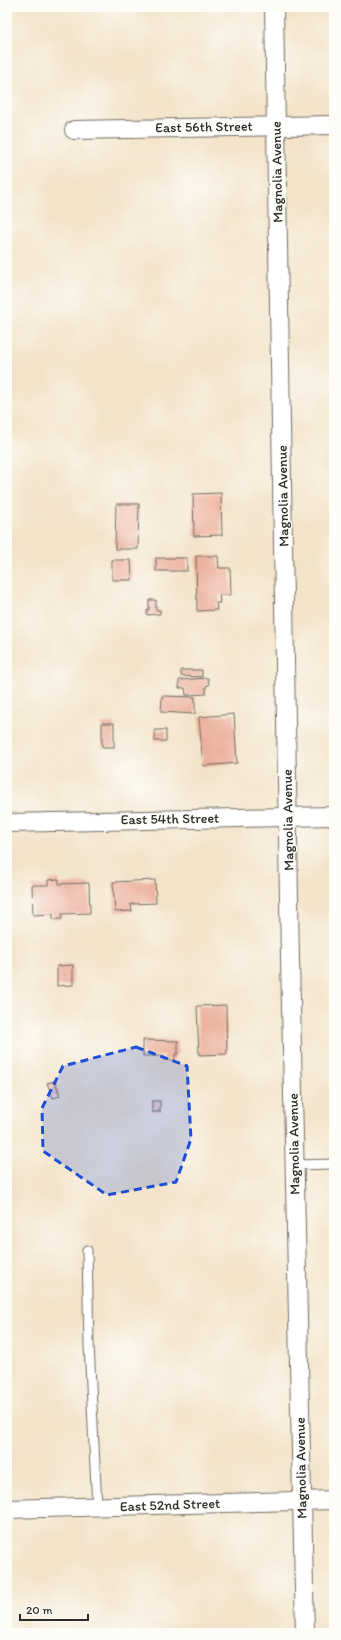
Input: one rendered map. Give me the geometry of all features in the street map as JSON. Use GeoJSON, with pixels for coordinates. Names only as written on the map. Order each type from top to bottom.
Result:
{"type":"FeatureCollection","features":[{"type":"Feature","properties":{"kind":"street","name":"Magnolia Avenue"},"geometry":{"type":"LineString","coordinates":[[274,7],[294,1165],[305,1633]]}},
{"type":"Feature","properties":{"kind":"street","name":"East 56th Street"},"geometry":{"type":"LineString","coordinates":[[74,130],[334,125]]}},
{"type":"Feature","properties":{"kind":"street","name":"East 54th Street"},"geometry":{"type":"LineString","coordinates":[[7,823],[334,816]]}},
{"type":"Feature","properties":{"kind":"street","name":"East 52nd Street"},"geometry":{"type":"LineString","coordinates":[[7,1510],[334,1500]]}},
{"type":"Feature","properties":{"kind":"lane"},"geometry":{"type":"LineString","coordinates":[[294,1165],[334,1164]]}},
{"type":"Feature","properties":{"kind":"lane"},"geometry":{"type":"LineString","coordinates":[[87,1250],[89,1344],[97,1507]]}},
{"type":"Feature","properties":{"kind":"highlighted area"},"geometry":{"type":"Polygon","coordinates":[[[136,1047],[187,1066],[191,1139],[176,1182],[107,1195],[43,1151],[42,1108],[63,1066],[136,1047]]]}},
{"type":"Feature","properties":{"kind":"building"},"geometry":{"type":"Polygon","coordinates":[[[221,493],[222,535],[194,536],[193,494],[221,493]]]}},
{"type":"Feature","properties":{"kind":"building"},"geometry":{"type":"Polygon","coordinates":[[[116,504],[139,504],[138,549],[115,549],[116,504]]]}},
{"type":"Feature","properties":{"kind":"building"},"geometry":{"type":"Polygon","coordinates":[[[196,556],[218,556],[219,568],[230,568],[231,595],[219,595],[220,603],[216,603],[217,610],[197,611],[196,556]]]}},
{"type":"Feature","properties":{"kind":"building"},"geometry":{"type":"Polygon","coordinates":[[[156,558],[187,558],[187,571],[156,571],[156,558]]]}},
{"type":"Feature","properties":{"kind":"building"},"geometry":{"type":"Polygon","coordinates":[[[112,560],[131,560],[132,580],[112,580],[112,560]]]}},
{"type":"Feature","properties":{"kind":"building"},"geometry":{"type":"Polygon","coordinates":[[[149,600],[156,600],[156,610],[160,610],[160,614],[147,615],[147,610],[149,610],[149,600]]]}},
{"type":"Feature","properties":{"kind":"building"},"geometry":{"type":"Polygon","coordinates":[[[181,670],[202,670],[202,677],[181,676],[181,670]]]}},
{"type":"Feature","properties":{"kind":"building"},"geometry":{"type":"Polygon","coordinates":[[[208,678],[209,685],[206,686],[206,694],[186,695],[185,688],[179,688],[179,680],[208,678]]]}},
{"type":"Feature","properties":{"kind":"building"},"geometry":{"type":"Polygon","coordinates":[[[162,696],[195,697],[195,714],[161,712],[162,696]]]}},
{"type":"Feature","properties":{"kind":"building"},"geometry":{"type":"Polygon","coordinates":[[[234,714],[237,763],[203,766],[199,717],[234,714]]]}},
{"type":"Feature","properties":{"kind":"building"},"geometry":{"type":"Polygon","coordinates":[[[102,723],[114,723],[114,747],[102,747],[102,723]]]}},
{"type":"Feature","properties":{"kind":"building"},"geometry":{"type":"Polygon","coordinates":[[[155,730],[166,730],[166,741],[155,741],[155,730]]]}},
{"type":"Feature","properties":{"kind":"building"},"geometry":{"type":"Polygon","coordinates":[[[59,879],[59,884],[89,883],[90,913],[62,914],[62,919],[53,919],[53,914],[33,915],[32,885],[48,885],[48,880],[59,879]]]}},
{"type":"Feature","properties":{"kind":"building"},"geometry":{"type":"Polygon","coordinates":[[[155,880],[156,903],[131,904],[132,911],[115,912],[113,882],[155,880]]]}},
{"type":"Feature","properties":{"kind":"building"},"geometry":{"type":"Polygon","coordinates":[[[73,965],[73,985],[57,986],[57,966],[73,965]]]}},
{"type":"Feature","properties":{"kind":"building"},"geometry":{"type":"Polygon","coordinates":[[[226,1005],[227,1054],[199,1055],[197,1006],[226,1005]]]}},
{"type":"Feature","properties":{"kind":"building"},"geometry":{"type":"Polygon","coordinates":[[[143,1040],[178,1041],[178,1054],[175,1054],[175,1060],[164,1060],[164,1056],[143,1056],[143,1040]]]}},
{"type":"Feature","properties":{"kind":"building"},"geometry":{"type":"Polygon","coordinates":[[[55,1081],[60,1096],[53,1098],[47,1083],[55,1081]]]}},
{"type":"Feature","properties":{"kind":"building"},"geometry":{"type":"Polygon","coordinates":[[[152,1101],[160,1101],[160,1112],[152,1112],[152,1101]]]}}]}
